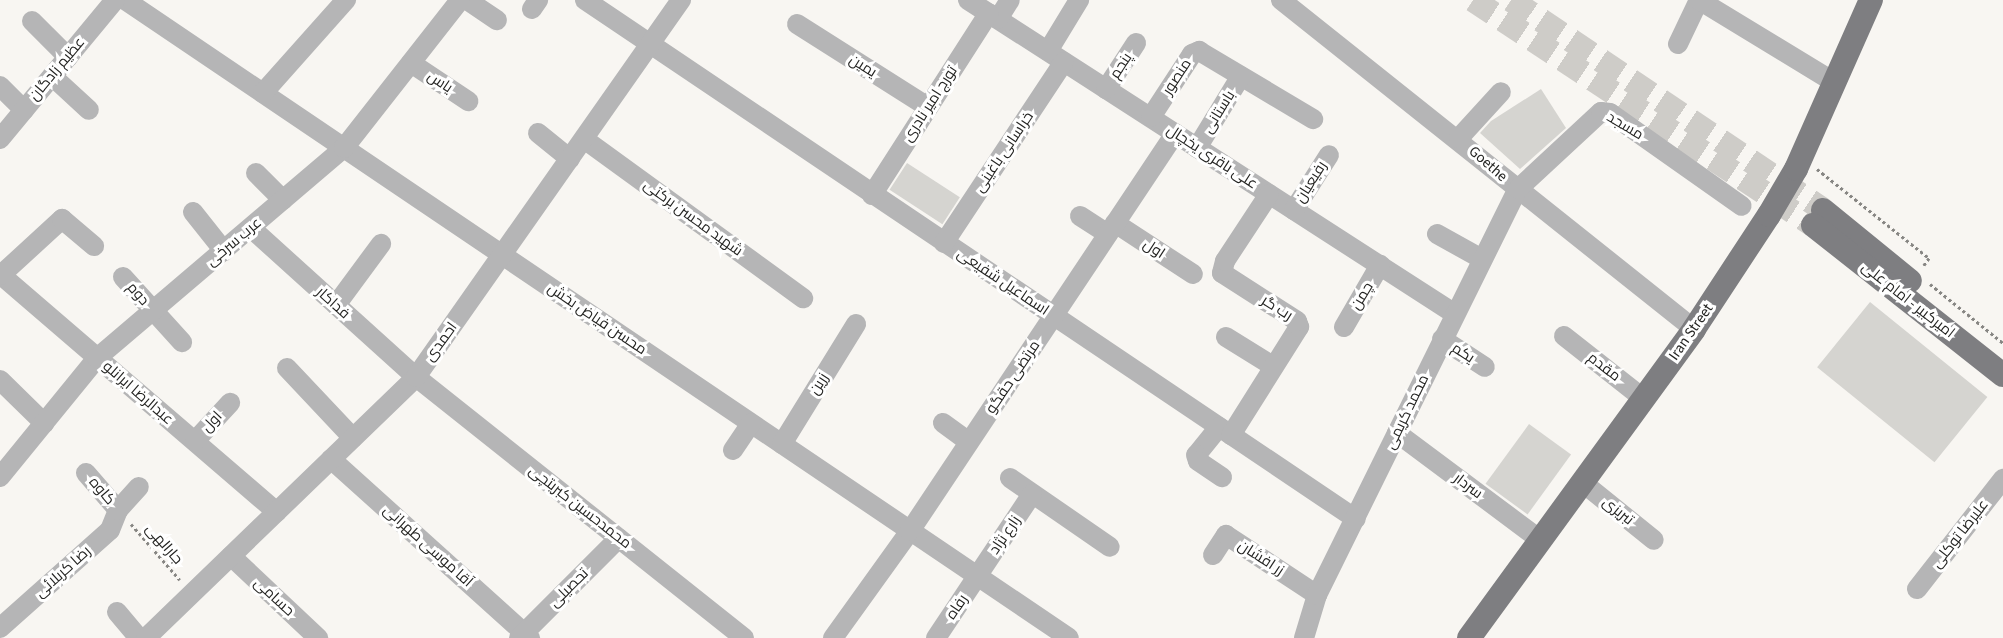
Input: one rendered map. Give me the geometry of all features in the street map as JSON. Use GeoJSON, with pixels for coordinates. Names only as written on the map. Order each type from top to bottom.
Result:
{"type":"FeatureCollection","features":[{"type":"Feature","properties":{"kind":"main road","name":"Iran Street"},"geometry":{"type":"LineString","coordinates":[[1468,638],[1694,329],[1796,169],[1871,0]]}},
{"type":"Feature","properties":{"kind":"main road","name":"امیرکبیر - امام علی"},"geometry":{"type":"LineString","coordinates":[[2003,356],[1818,217],[2003,375]]}},
{"type":"Feature","properties":{"kind":"street","name":"عظیم زادگان"},"geometry":{"type":"LineString","coordinates":[[0,139],[115,0]]}},
{"type":"Feature","properties":{"kind":"street","name":"محسن فیاض بخش"},"geometry":{"type":"LineString","coordinates":[[125,0],[1069,638]]}},
{"type":"Feature","properties":{"kind":"street"},"geometry":{"type":"LineString","coordinates":[[263,93],[346,0]]}},
{"type":"Feature","properties":{"kind":"street","name":"عرب سرخی"},"geometry":{"type":"LineString","coordinates":[[0,477],[97,358],[344,148],[460,0]]}},
{"type":"Feature","properties":{"kind":"street"},"geometry":{"type":"LineString","coordinates":[[467,0],[497,20]]}},
{"type":"Feature","properties":{"kind":"street","name":"اسماعیل شفیعی"},"geometry":{"type":"LineString","coordinates":[[585,0],[649,46],[1356,519]]}},
{"type":"Feature","properties":{"kind":"street","name":"احمدی"},"geometry":{"type":"LineString","coordinates":[[146,638],[416,377],[681,0]]}},
{"type":"Feature","properties":{"kind":"street","name":"علی باقری یخچال"},"geometry":{"type":"LineString","coordinates":[[968,0],[1455,314]]}},
{"type":"Feature","properties":{"kind":"street","name":"تورج امیر نادری"},"geometry":{"type":"LineString","coordinates":[[872,195],[928,107],[993,16],[1010,0]]}},
{"type":"Feature","properties":{"kind":"street"},"geometry":{"type":"LineString","coordinates":[[1048,51],[1079,0]]}},
{"type":"Feature","properties":{"kind":"street","name":"Goethe"},"geometry":{"type":"LineString","coordinates":[[1281,0],[1312,29],[1459,138],[1518,189],[1694,329]]}},
{"type":"Feature","properties":{"kind":"street"},"geometry":{"type":"LineString","coordinates":[[1678,44],[1699,0],[1834,82]]}},
{"type":"Feature","properties":{"kind":"street"},"geometry":{"type":"LineString","coordinates":[[32,21],[68,57]]}},
{"type":"Feature","properties":{"kind":"street","name":"یمین"},"geometry":{"type":"LineString","coordinates":[[797,24],[928,107]]}},
{"type":"Feature","properties":{"kind":"street","name":"پنجم"},"geometry":{"type":"LineString","coordinates":[[1106,89],[1136,43]]}},
{"type":"Feature","properties":{"kind":"street","name":"منصور"},"geometry":{"type":"LineString","coordinates":[[1150,117],[1195,51],[1241,76]]}},
{"type":"Feature","properties":{"kind":"street","name":"خراسانی باغینی"},"geometry":{"type":"LineString","coordinates":[[944,243],[1064,62]]}},
{"type":"Feature","properties":{"kind":"street","name":"یاس"},"geometry":{"type":"LineString","coordinates":[[411,63],[468,101]]}},
{"type":"Feature","properties":{"kind":"street"},"geometry":{"type":"LineString","coordinates":[[52,76],[89,110]]}},
{"type":"Feature","properties":{"kind":"street"},"geometry":{"type":"LineString","coordinates":[[1241,76],[1313,119]]}},
{"type":"Feature","properties":{"kind":"street","name":"باستانی"},"geometry":{"type":"LineString","coordinates":[[1197,148],[1241,76]]}},
{"type":"Feature","properties":{"kind":"street"},"geometry":{"type":"LineString","coordinates":[[0,86],[24,110]]}},
{"type":"Feature","properties":{"kind":"street"},"geometry":{"type":"LineString","coordinates":[[1459,138],[1501,92]]}},
{"type":"Feature","properties":{"kind":"street","name":"مسجد"},"geometry":{"type":"LineString","coordinates":[[1518,189],[1601,112],[1610,113],[1742,206]]}},
{"type":"Feature","properties":{"kind":"street"},"geometry":{"type":"LineString","coordinates":[[538,133],[570,159]]}},
{"type":"Feature","properties":{"kind":"street","name":"مرتضی حقگو"},"geometry":{"type":"LineString","coordinates":[[833,638],[910,531],[1175,133]]}},
{"type":"Feature","properties":{"kind":"street","name":"شهید محسن برکتی"},"geometry":{"type":"LineString","coordinates":[[584,139],[803,297]]}},
{"type":"Feature","properties":{"kind":"street","name":"رفیعیان"},"geometry":{"type":"LineString","coordinates":[[1294,210],[1329,155]]}},
{"type":"Feature","properties":{"kind":"street"},"geometry":{"type":"LineString","coordinates":[[256,173],[283,200]]}},
{"type":"Feature","properties":{"kind":"street","name":"محمد کریمی"},"geometry":{"type":"LineString","coordinates":[[1304,638],[1317,595],[1518,189]]}},
{"type":"Feature","properties":{"kind":"street","name":"رب گر"},"geometry":{"type":"LineString","coordinates":[[1225,431],[1273,366],[1299,323],[1225,277],[1222,267],[1269,194]]}},
{"type":"Feature","properties":{"kind":"street"},"geometry":{"type":"LineString","coordinates":[[193,212],[224,251]]}},
{"type":"Feature","properties":{"kind":"street"},"geometry":{"type":"LineString","coordinates":[[1080,216],[1111,229]]}},
{"type":"Feature","properties":{"kind":"street"},"geometry":{"type":"LineString","coordinates":[[1,274],[62,219],[94,246]]}},
{"type":"Feature","properties":{"kind":"street","name":"فداکار"},"geometry":{"type":"LineString","coordinates":[[251,228],[416,377]]}},
{"type":"Feature","properties":{"kind":"street","name":"اول"},"geometry":{"type":"LineString","coordinates":[[1111,229],[1193,274]]}},
{"type":"Feature","properties":{"kind":"street"},"geometry":{"type":"LineString","coordinates":[[1437,234],[1482,260]]}},
{"type":"Feature","properties":{"kind":"street"},"geometry":{"type":"LineString","coordinates":[[336,305],[381,244]]}},
{"type":"Feature","properties":{"kind":"street","name":"چمن"},"geometry":{"type":"LineString","coordinates":[[1344,327],[1380,265]]}},
{"type":"Feature","properties":{"kind":"street","name":"عبدالرضا ایرانلو"},"geometry":{"type":"LineString","coordinates":[[1,274],[277,512]]}},
{"type":"Feature","properties":{"kind":"street","name":"دوم"},"geometry":{"type":"LineString","coordinates":[[123,277],[182,342]]}},
{"type":"Feature","properties":{"kind":"street","name":"زرین"},"geometry":{"type":"LineString","coordinates":[[782,444],[856,324]]}},
{"type":"Feature","properties":{"kind":"street","name":"مقدم"},"geometry":{"type":"LineString","coordinates":[[1564,336],[1644,399]]}},
{"type":"Feature","properties":{"kind":"street"},"geometry":{"type":"LineString","coordinates":[[1227,337],[1273,366]]}},
{"type":"Feature","properties":{"kind":"street","name":"یکم"},"geometry":{"type":"LineString","coordinates":[[1442,339],[1485,367]]}},
{"type":"Feature","properties":{"kind":"street"},"geometry":{"type":"LineString","coordinates":[[287,368],[353,438]]}},
{"type":"Feature","properties":{"kind":"street","name":"محمدحسین کبریتچی"},"geometry":{"type":"LineString","coordinates":[[416,377],[744,638]]}},
{"type":"Feature","properties":{"kind":"street"},"geometry":{"type":"LineString","coordinates":[[0,380],[44,423]]}},
{"type":"Feature","properties":{"kind":"street","name":"اول"},"geometry":{"type":"LineString","coordinates":[[195,441],[230,403]]}},
{"type":"Feature","properties":{"kind":"street"},"geometry":{"type":"LineString","coordinates":[[733,450],[751,423]]}},
{"type":"Feature","properties":{"kind":"street"},"geometry":{"type":"LineString","coordinates":[[943,423],[969,442]]}},
{"type":"Feature","properties":{"kind":"street"},"geometry":{"type":"LineString","coordinates":[[1222,477],[1198,461],[1196,455],[1225,431]]}},
{"type":"Feature","properties":{"kind":"street","name":"سردار"},"geometry":{"type":"LineString","coordinates":[[1397,433],[1539,539]]}},
{"type":"Feature","properties":{"kind":"street","name":"آقا موسی طهرانی"},"geometry":{"type":"LineString","coordinates":[[331,459],[524,636]]}},
{"type":"Feature","properties":{"kind":"street","name":"کاوه"},"geometry":{"type":"LineString","coordinates":[[86,473],[118,510]]}},
{"type":"Feature","properties":{"kind":"street"},"geometry":{"type":"LineString","coordinates":[[1010,478],[1110,547]]}},
{"type":"Feature","properties":{"kind":"street","name":"علیرضا توکلی"},"geometry":{"type":"LineString","coordinates":[[1917,589],[2003,479]]}},
{"type":"Feature","properties":{"kind":"street","name":"تبریزی"},"geometry":{"type":"LineString","coordinates":[[1582,482],[1654,540]]}},
{"type":"Feature","properties":{"kind":"street"},"geometry":{"type":"LineString","coordinates":[[118,510],[139,487]]}},
{"type":"Feature","properties":{"kind":"street","name":"زارع نژاد"},"geometry":{"type":"LineString","coordinates":[[977,576],[1032,494]]}},
{"type":"Feature","properties":{"kind":"street","name":"رضا کربلائی"},"geometry":{"type":"LineString","coordinates":[[0,628],[110,530],[118,510]]}},
{"type":"Feature","properties":{"kind":"street","name":"زر افشان"},"geometry":{"type":"LineString","coordinates":[[1212,555],[1226,535],[1317,595]]}},
{"type":"Feature","properties":{"kind":"street","name":"تحصیلی"},"geometry":{"type":"LineString","coordinates":[[524,636],[619,538]]}},
{"type":"Feature","properties":{"kind":"street","name":"حسامی"},"geometry":{"type":"LineString","coordinates":[[231,556],[318,638]]}},
{"type":"Feature","properties":{"kind":"street","name":"رفاه"},"geometry":{"type":"LineString","coordinates":[[936,638],[977,576]]}},
{"type":"Feature","properties":{"kind":"street"},"geometry":{"type":"LineString","coordinates":[[117,612],[139,638]]}},
{"type":"Feature","properties":{"kind":"path","name":"جارالهی"},"geometry":{"type":"LineString","coordinates":[[118,510],[192,594]]}},
{"type":"Feature","properties":{"kind":"building"},"geometry":{"type":"Polygon","coordinates":[[[1541,89],[1566,128],[1520,169],[1480,133],[1491,121],[1541,89]]]}},
{"type":"Feature","properties":{"kind":"building"},"geometry":{"type":"Polygon","coordinates":[[[907,163],[960,197],[942,224],[890,190],[907,163]]]}},
{"type":"Feature","properties":{"kind":"building"},"geometry":{"type":"Polygon","coordinates":[[[1870,302],[1987,397],[1934,462],[1817,367],[1870,302]]]}},
{"type":"Feature","properties":{"kind":"building"},"geometry":{"type":"Polygon","coordinates":[[[1529,424],[1571,455],[1528,514],[1486,484],[1529,424]]]}},
{"type":"Feature","properties":{"kind":"tunnel"},"geometry":{"type":"LineString","coordinates":[[1473,0],[1813,225]]}},
{"type":"Feature","properties":{"kind":"tunnel"},"geometry":{"type":"LineString","coordinates":[[1511,0],[1823,210]]}}]}
